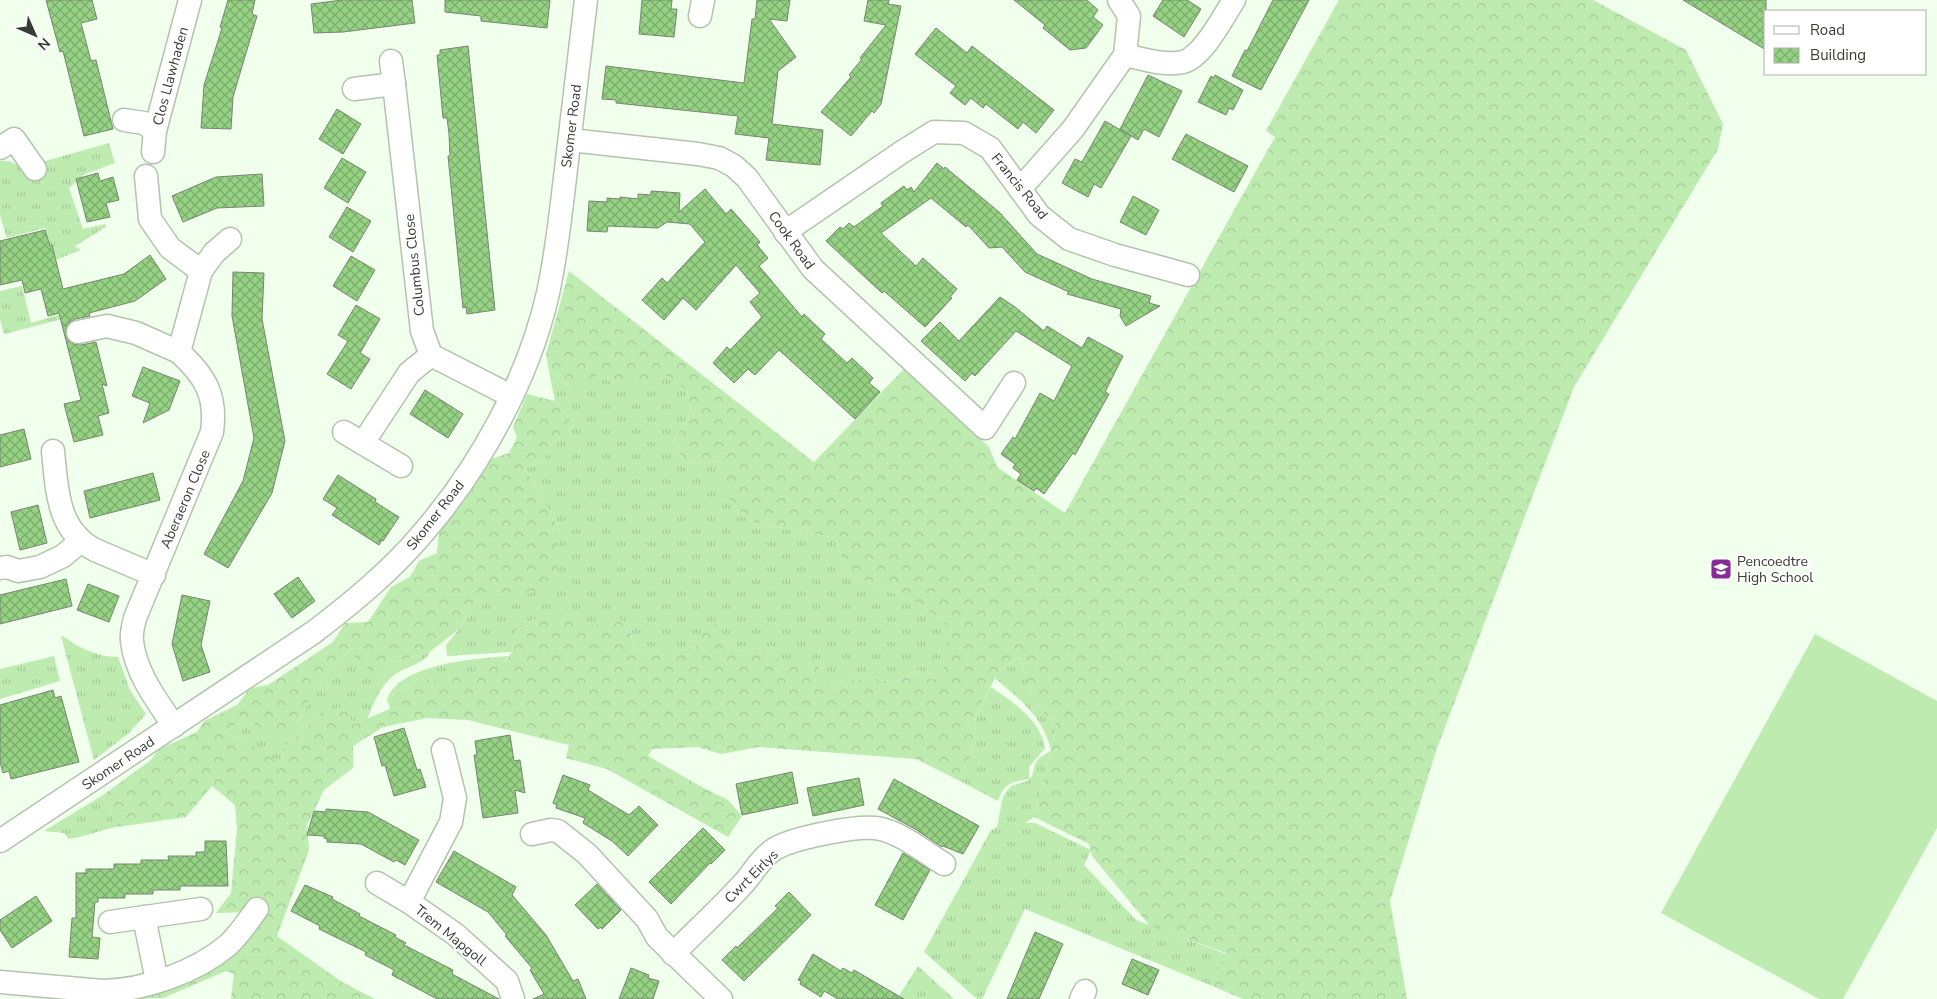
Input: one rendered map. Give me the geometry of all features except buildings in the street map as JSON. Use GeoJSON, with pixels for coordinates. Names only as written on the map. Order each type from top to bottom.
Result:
{"type":"FeatureCollection","features":[{"type":"Feature","properties":{"kind":"street","name":"Clos Llawhaden"},"geometry":{"type":"LineString","coordinates":[[124,120],[144,123],[154,142],[190,0]]}},
{"type":"Feature","properties":{"kind":"street","name":"Skomer Road"},"geometry":{"type":"LineString","coordinates":[[0,841],[314,632],[359,597],[386,572],[423,533],[461,484],[494,429],[511,396],[537,331],[548,295],[559,232],[586,0]]}},
{"type":"Feature","properties":{"kind":"street"},"geometry":{"type":"LineString","coordinates":[[1020,189],[1073,129],[1125,55],[1129,16],[1120,0]]}},
{"type":"Feature","properties":{"kind":"street"},"geometry":{"type":"LineString","coordinates":[[1125,55],[1158,62],[1184,62],[1205,46],[1234,0]]}},
{"type":"Feature","properties":{"kind":"street","name":"Columbus Close"},"geometry":{"type":"LineString","coordinates":[[391,61],[422,331],[431,356]]}},
{"type":"Feature","properties":{"kind":"street"},"geometry":{"type":"LineString","coordinates":[[354,89],[394,84]]}},
{"type":"Feature","properties":{"kind":"street","name":"Francis Road"},"geometry":{"type":"LineString","coordinates":[[785,232],[934,132],[964,133],[990,148],[1039,215],[1070,239],[1115,255],[1188,276]]}},
{"type":"Feature","properties":{"kind":"street"},"geometry":{"type":"LineString","coordinates":[[11,136],[35,169]]}},
{"type":"Feature","properties":{"kind":"street","name":"Cook Road"},"geometry":{"type":"LineString","coordinates":[[570,140],[698,154],[719,158],[734,166],[747,178],[813,269],[986,428],[1014,383]]}},
{"type":"Feature","properties":{"kind":"street"},"geometry":{"type":"LineString","coordinates":[[146,176],[150,219],[170,248],[202,270]]}},
{"type":"Feature","properties":{"kind":"street"},"geometry":{"type":"LineString","coordinates":[[179,352],[202,270],[214,253],[230,239]]}},
{"type":"Feature","properties":{"kind":"street","name":"Aberaeron Close"},"geometry":{"type":"LineString","coordinates":[[78,332],[107,326],[136,333],[179,352],[195,366],[209,389],[214,417],[212,432],[207,448],[135,618],[132,642],[142,674],[174,726]]}},
{"type":"Feature","properties":{"kind":"street"},"geometry":{"type":"LineString","coordinates":[[401,466],[353,437],[409,373],[431,356],[511,396]]}},
{"type":"Feature","properties":{"kind":"street"},"geometry":{"type":"LineString","coordinates":[[53,451],[56,483],[67,525],[81,541],[95,550],[154,575]]}},
{"type":"Feature","properties":{"kind":"street"},"geometry":{"type":"LineString","coordinates":[[0,568],[7,567],[18,571],[40,567],[63,556],[81,541]]}},
{"type":"Feature","properties":{"kind":"street"},"geometry":{"type":"LineString","coordinates":[[409,902],[451,822],[455,798],[443,750]]}},
{"type":"Feature","properties":{"kind":"street","name":"Cwrt Eirlys"},"geometry":{"type":"LineString","coordinates":[[673,954],[744,883],[773,850],[806,838],[846,830],[879,829],[896,834],[944,864]]}},
{"type":"Feature","properties":{"kind":"street"},"geometry":{"type":"LineString","coordinates":[[532,834],[551,830],[558,831],[587,854],[647,919],[657,937],[721,999]]}},
{"type":"Feature","properties":{"kind":"street","name":"Trem Mapgoll"},"geometry":{"type":"LineString","coordinates":[[377,883],[409,902],[455,934],[506,981],[513,999]]}},
{"type":"Feature","properties":{"kind":"street"},"geometry":{"type":"LineString","coordinates":[[110,922],[201,909]]}},
{"type":"Feature","properties":{"kind":"street"},"geometry":{"type":"LineString","coordinates":[[0,982],[103,991],[121,995],[181,973],[212,958],[229,944],[257,909]]}},
{"type":"Feature","properties":{"kind":"street"},"geometry":{"type":"LineString","coordinates":[[144,917],[157,981]]}},
{"type":"Feature","properties":{"kind":"green space"},"geometry":{"type":"Polygon","coordinates":[[[1339,0],[1593,0],[1686,50],[1723,124],[1718,149],[1574,387],[1436,751],[1390,901],[1407,999],[1243,999],[1210,985],[1226,953],[1150,926],[1092,856],[1089,844],[1034,817],[1057,726],[1033,701],[1020,657],[999,670],[976,716],[972,752],[958,780],[916,759],[759,747],[721,754],[698,747],[652,749],[648,756],[728,800],[742,816],[728,837],[607,769],[566,758],[569,745],[468,720],[427,718],[383,727],[353,746],[353,768],[324,790],[307,825],[309,850],[277,936],[342,982],[375,999],[231,999],[234,974],[226,971],[163,998],[128,999],[165,986],[252,912],[216,913],[231,893],[237,829],[235,805],[212,786],[186,817],[117,827],[103,795],[151,760],[159,749],[197,732],[204,721],[237,705],[250,688],[268,685],[333,642],[345,623],[368,622],[391,587],[410,577],[419,561],[437,553],[440,521],[463,503],[488,460],[509,453],[517,437],[513,427],[527,394],[555,401],[574,426],[550,445],[544,461],[525,468],[560,531],[556,584],[523,596],[479,596],[459,629],[431,651],[396,662],[379,676],[357,661],[351,649],[319,683],[296,724],[274,736],[248,720],[224,731],[272,756],[276,771],[284,766],[283,750],[320,713],[344,706],[354,724],[390,709],[387,699],[418,679],[437,681],[504,663],[512,652],[517,629],[528,621],[569,612],[590,630],[611,615],[629,623],[634,650],[667,655],[700,645],[702,630],[717,624],[722,641],[740,651],[770,647],[786,670],[796,661],[817,665],[832,689],[843,679],[896,681],[919,670],[932,680],[946,665],[951,628],[917,603],[846,573],[836,538],[755,523],[733,506],[720,484],[725,461],[685,463],[674,441],[691,412],[687,391],[666,376],[652,376],[644,384],[618,383],[596,376],[591,385],[569,386],[549,371],[546,354],[569,271],[814,462],[904,369],[989,447],[997,467],[1065,513],[1275,137],[1266,131],[1339,0]]]}},
{"type":"Feature","properties":{"kind":"green space"},"geometry":{"type":"Polygon","coordinates":[[[109,143],[115,163],[85,174],[69,188],[83,229],[105,224],[106,227],[75,246],[81,250],[53,261],[45,228],[7,238],[0,215],[0,161],[9,161],[27,169],[42,162],[109,143]]]}},
{"type":"Feature","properties":{"kind":"green space"},"geometry":{"type":"Polygon","coordinates":[[[22,286],[31,323],[68,312],[70,317],[4,334],[0,319],[0,291],[22,286]]]}},
{"type":"Feature","properties":{"kind":"green space"},"geometry":{"type":"Polygon","coordinates":[[[549,371],[569,386],[596,376],[618,383],[652,376],[666,376],[687,391],[691,412],[674,441],[685,463],[725,461],[733,506],[755,523],[836,538],[846,573],[917,603],[951,628],[947,665],[932,680],[919,670],[896,681],[843,679],[832,689],[786,670],[770,647],[740,651],[722,641],[700,645],[667,655],[634,650],[629,623],[590,630],[517,629],[512,652],[447,656],[446,645],[459,629],[479,596],[523,596],[560,531],[525,468],[544,461],[550,445],[574,426],[555,401],[549,371]]]}},
{"type":"Feature","properties":{"kind":"green space"},"geometry":{"type":"Polygon","coordinates":[[[1815,634],[1937,701],[1937,828],[1843,999],[1819,999],[1661,913],[1815,634]]]}},
{"type":"Feature","properties":{"kind":"green space"},"geometry":{"type":"Polygon","coordinates":[[[61,636],[79,647],[102,655],[118,657],[130,690],[146,714],[129,733],[94,760],[61,636]]]}},
{"type":"Feature","properties":{"kind":"green space"},"geometry":{"type":"Polygon","coordinates":[[[351,649],[379,676],[396,662],[431,651],[424,659],[389,679],[378,695],[367,719],[354,724],[320,713],[283,750],[284,766],[276,771],[252,746],[224,731],[248,720],[296,724],[319,683],[351,649]]]}},
{"type":"Feature","properties":{"kind":"green space"},"geometry":{"type":"Polygon","coordinates":[[[54,656],[60,681],[0,699],[0,669],[54,656]]]}},
{"type":"Feature","properties":{"kind":"green space"},"geometry":{"type":"Polygon","coordinates":[[[508,656],[504,663],[458,677],[437,681],[418,679],[387,699],[395,687],[423,670],[459,661],[508,656]]]}},
{"type":"Feature","properties":{"kind":"green space"},"geometry":{"type":"Polygon","coordinates":[[[1020,657],[1033,701],[1057,726],[1051,750],[1042,728],[1029,709],[995,678],[999,670],[1020,657]]]}},
{"type":"Feature","properties":{"kind":"green space"},"geometry":{"type":"Polygon","coordinates":[[[991,687],[1016,705],[1032,721],[1038,729],[1045,748],[1029,767],[1029,779],[1009,784],[1003,790],[998,801],[958,780],[972,752],[976,716],[991,687]]]}},
{"type":"Feature","properties":{"kind":"green space"},"geometry":{"type":"Polygon","coordinates":[[[1051,750],[1034,817],[1025,823],[1035,823],[1091,850],[1084,865],[1136,920],[1226,954],[1210,985],[1025,909],[982,999],[977,999],[924,952],[991,830],[997,827],[1003,796],[1011,786],[1027,781],[1032,776],[1038,759],[1051,750]]]}},
{"type":"Feature","properties":{"kind":"green space"},"geometry":{"type":"Polygon","coordinates":[[[103,795],[117,827],[68,839],[64,833],[44,831],[103,795]]]}},
{"type":"Feature","properties":{"kind":"green space"},"geometry":{"type":"Polygon","coordinates":[[[918,966],[954,999],[897,999],[918,966]]]}},
{"type":"Feature","properties":{"kind":"place","name":"Pencoedtre High School"},"geometry":{"type":"Point","coordinates":[1721,569]}}]}
